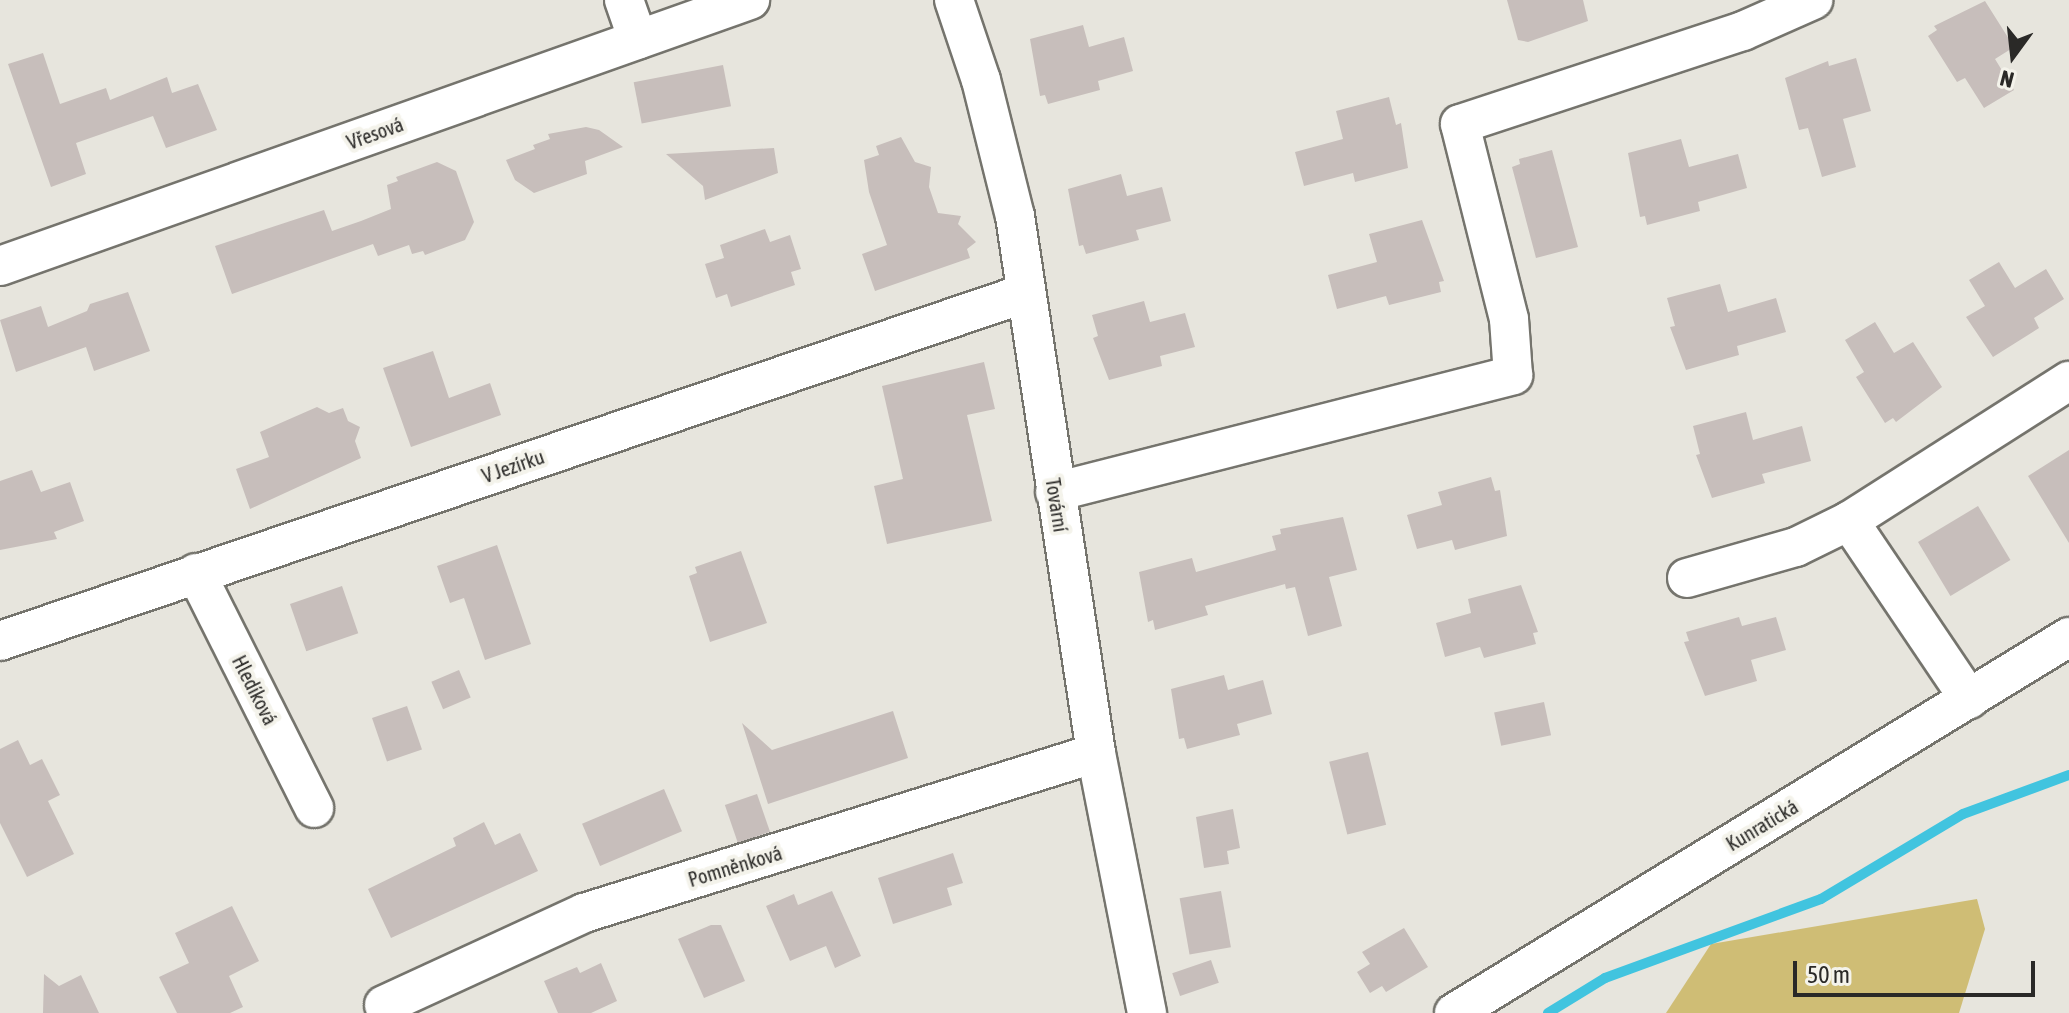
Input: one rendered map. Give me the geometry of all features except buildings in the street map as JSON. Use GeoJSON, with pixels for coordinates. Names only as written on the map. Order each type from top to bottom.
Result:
{"type":"FeatureCollection","features":[{"type":"Feature","properties":{"kind":"street"},"geometry":{"type":"LineString","coordinates":[[624,0],[638,40]]}},
{"type":"Feature","properties":{"kind":"street","name":"Vřesová"},"geometry":{"type":"LineString","coordinates":[[0,266],[750,0]]}},
{"type":"Feature","properties":{"kind":"street","name":"Tovární"},"geometry":{"type":"LineString","coordinates":[[954,0],[981,80],[1015,216],[1096,753],[1147,1013]]}},
{"type":"Feature","properties":{"kind":"street"},"geometry":{"type":"LineString","coordinates":[[1055,492],[1513,375],[1509,319],[1460,124],[1743,31],[1813,0]]}},
{"type":"Feature","properties":{"kind":"street","name":"V Jezírku"},"geometry":{"type":"LineString","coordinates":[[0,641],[1026,293]]}},
{"type":"Feature","properties":{"kind":"street"},"geometry":{"type":"LineString","coordinates":[[1687,578],[1796,547],[1849,521],[2069,381]]}},
{"type":"Feature","properties":{"kind":"street"},"geometry":{"type":"LineString","coordinates":[[1849,521],[1969,699]]}},
{"type":"Feature","properties":{"kind":"street","name":"Hledíková"},"geometry":{"type":"LineString","coordinates":[[196,573],[314,808]]}},
{"type":"Feature","properties":{"kind":"street","name":"Kunratická"},"geometry":{"type":"LineString","coordinates":[[1454,1013],[2069,637]]}},
{"type":"Feature","properties":{"kind":"street","name":"Pomněnková"},"geometry":{"type":"LineString","coordinates":[[384,1005],[584,913],[1096,753]]}},
{"type":"Feature","properties":{"kind":"shaded area"},"geometry":{"type":"Polygon","coordinates":[[[1977,899],[1985,929],[1959,1013],[1666,1013],[1711,944],[1977,899]]]}},
{"type":"Feature","properties":{"kind":"waterway"},"geometry":{"type":"LineString","coordinates":[[1548,1013],[1605,978],[1821,899],[1963,814],[2069,775]]}}]}
